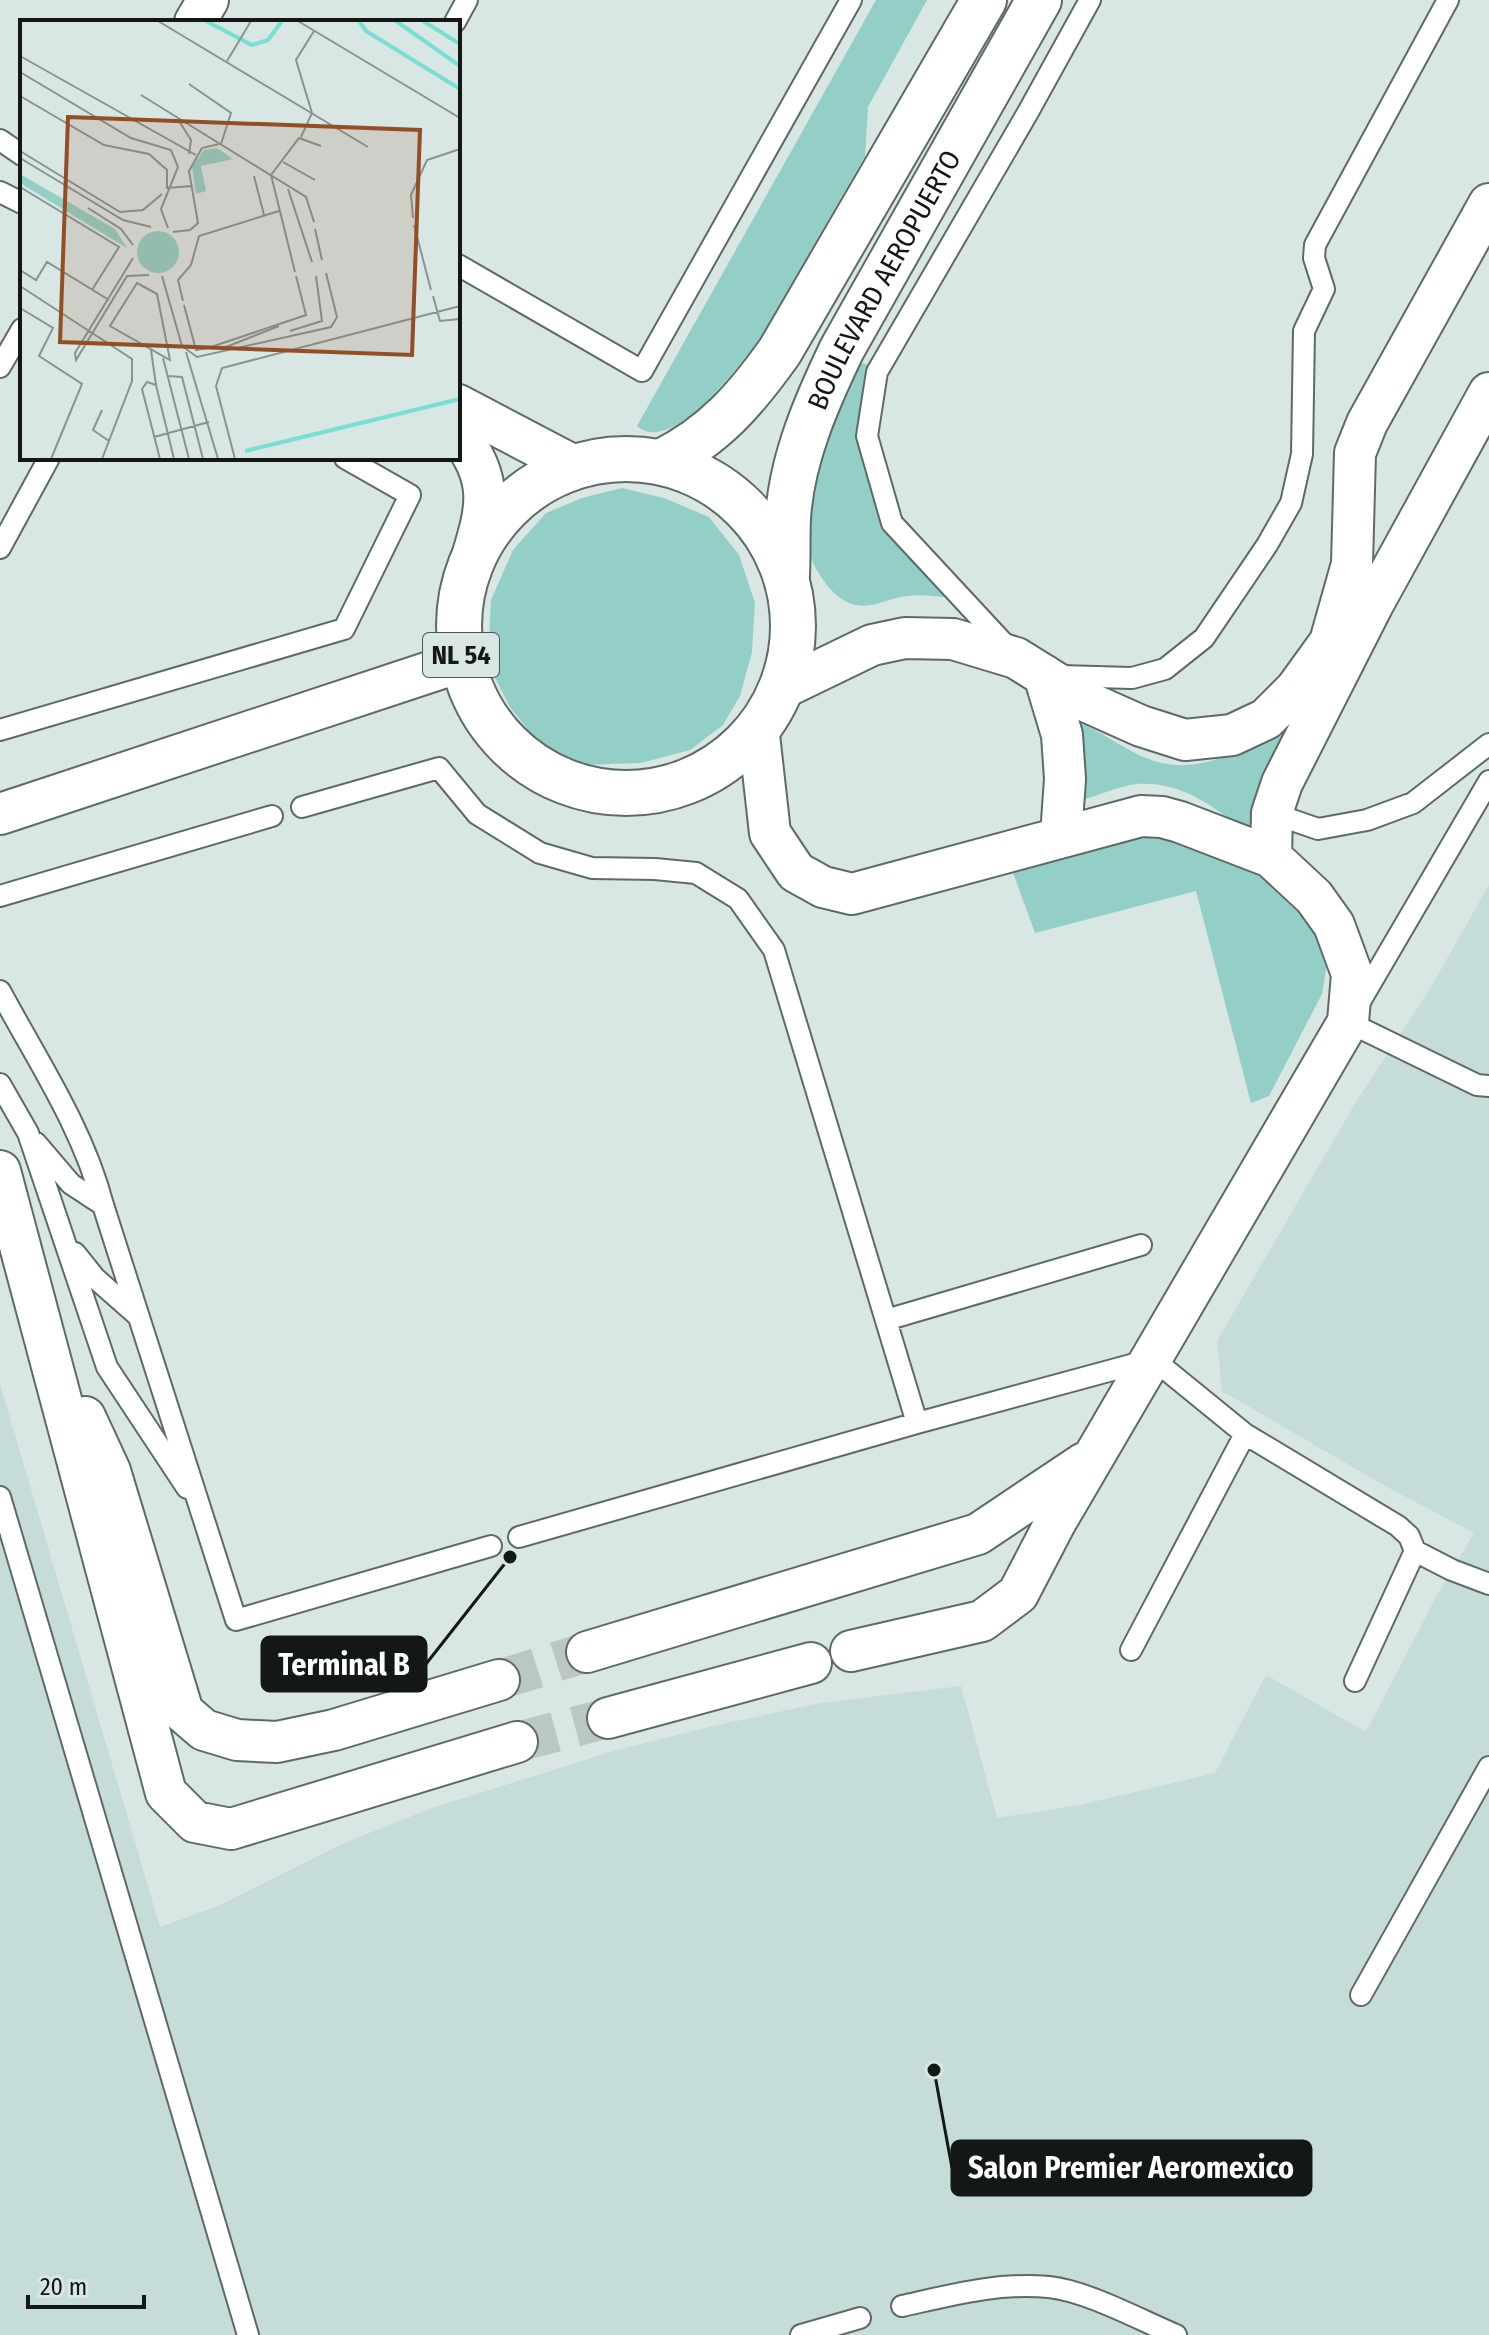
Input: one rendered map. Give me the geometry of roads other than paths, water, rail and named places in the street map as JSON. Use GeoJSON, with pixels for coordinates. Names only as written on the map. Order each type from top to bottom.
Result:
{"type":"FeatureCollection","features":[{"type":"Feature","properties":{"kind":"highway","name":"BOULEVARD AEROPUERTO"},"geometry":{"type":"LineString","coordinates":[[661,462],[692,447],[715,427],[760,379],[780,351],[984,0]]}},
{"type":"Feature","properties":{"kind":"highway","name":"BOULEVARD AEROPUERTO"},"geometry":{"type":"LineString","coordinates":[[786,581],[773,546],[741,504],[698,475],[661,462],[622,458],[574,466],[524,492],[488,530],[466,578],[459,630],[468,682],[493,727],[510,747],[553,777],[578,786],[630,793],[681,784],[726,759],[768,708],[791,649],[792,622],[786,581],[788,517],[795,476],[822,391],[842,349],[1039,0]]}},
{"type":"Feature","properties":{"kind":"street"},"geometry":{"type":"LineString","coordinates":[[196,20],[208,0]]}},
{"type":"Feature","properties":{"kind":"street"},"geometry":{"type":"LineString","coordinates":[[1330,642],[1352,564],[1355,453],[1367,423],[1489,204]]}},
{"type":"Feature","properties":{"kind":"street"},"geometry":{"type":"LineString","coordinates":[[1271,857],[1272,813],[1282,783],[1373,604],[1489,393]]}},
{"type":"Feature","properties":{"kind":"street"},"geometry":{"type":"LineString","coordinates":[[460,406],[574,466]]}},
{"type":"Feature","properties":{"kind":"street"},"geometry":{"type":"LineString","coordinates":[[460,436],[472,451],[484,482],[485,515],[466,578]]}},
{"type":"Feature","properties":{"kind":"street"},"geometry":{"type":"LineString","coordinates":[[851,1651],[982,1621],[1018,1594],[1095,1455],[1348,1022],[1352,974],[1334,925],[1314,897],[1271,857],[1162,817],[1141,816],[852,894],[823,887],[796,872],[770,833],[768,708],[872,645],[905,638],[953,639],[1030,666],[1085,701],[1141,726],[1185,740],[1232,735],[1266,719],[1296,689],[1330,642],[1373,604]]}},
{"type":"Feature","properties":{"kind":"street"},"geometry":{"type":"LineString","coordinates":[[0,814],[463,661]]}},
{"type":"Feature","properties":{"kind":"street"},"geometry":{"type":"LineString","coordinates":[[1030,666],[1062,735],[1065,779],[1061,836]]}},
{"type":"Feature","properties":{"kind":"street"},"geometry":{"type":"LineString","coordinates":[[0,1171],[166,1793],[195,1822],[231,1829],[517,1742]]}},
{"type":"Feature","properties":{"kind":"street"},"geometry":{"type":"LineString","coordinates":[[39,1315],[110,1471],[183,1712],[204,1730],[237,1740],[277,1742],[334,1730],[499,1680]]}},
{"type":"Feature","properties":{"kind":"street"},"geometry":{"type":"LineString","coordinates":[[587,1652],[978,1534],[1095,1455]]}},
{"type":"Feature","properties":{"kind":"street"},"geometry":{"type":"LineString","coordinates":[[608,1718],[811,1663]]}},
{"type":"Feature","properties":{"kind":"lane"},"geometry":{"type":"LineString","coordinates":[[456,20],[467,0]]}},
{"type":"Feature","properties":{"kind":"lane"},"geometry":{"type":"LineString","coordinates":[[460,266],[642,371],[851,0]]}},
{"type":"Feature","properties":{"kind":"lane"},"geometry":{"type":"LineString","coordinates":[[1090,0],[877,372],[867,436],[892,523],[1030,666],[1132,678],[1165,669],[1204,638],[1267,545],[1291,503],[1302,454],[1304,331],[1324,289],[1314,258],[1315,245],[1448,0]]}},
{"type":"Feature","properties":{"kind":"lane"},"geometry":{"type":"LineString","coordinates":[[0,140],[20,154]]}},
{"type":"Feature","properties":{"kind":"lane"},"geometry":{"type":"LineString","coordinates":[[0,192],[20,202]]}},
{"type":"Feature","properties":{"kind":"lane"},"geometry":{"type":"LineString","coordinates":[[0,367],[20,332]]}},
{"type":"Feature","properties":{"kind":"lane"},"geometry":{"type":"LineString","coordinates":[[0,548],[48,460]]}},
{"type":"Feature","properties":{"kind":"lane"},"geometry":{"type":"LineString","coordinates":[[0,730],[344,629],[410,495],[349,460]]}},
{"type":"Feature","properties":{"kind":"lane"},"geometry":{"type":"LineString","coordinates":[[1272,813],[1318,829],[1367,820],[1413,803],[1489,744]]}},
{"type":"Feature","properties":{"kind":"lane"},"geometry":{"type":"LineString","coordinates":[[302,807],[439,768],[477,814],[540,853],[592,868],[696,873],[738,899],[774,950],[917,1423]]}},
{"type":"Feature","properties":{"kind":"lane"},"geometry":{"type":"LineString","coordinates":[[1489,781],[1348,1022],[1477,1085],[1489,1086]]}},
{"type":"Feature","properties":{"kind":"lane"},"geometry":{"type":"LineString","coordinates":[[0,896],[272,816]]}},
{"type":"Feature","properties":{"kind":"lane"},"geometry":{"type":"LineString","coordinates":[[0,991],[94,1170],[236,1620],[491,1546]]}},
{"type":"Feature","properties":{"kind":"lane"},"geometry":{"type":"LineString","coordinates":[[0,1084],[28,1133],[107,1367],[200,1508]]}},
{"type":"Feature","properties":{"kind":"lane"},"geometry":{"type":"LineString","coordinates":[[28,1133],[71,1184],[103,1205]]}},
{"type":"Feature","properties":{"kind":"lane"},"geometry":{"type":"LineString","coordinates":[[67,1244],[95,1278],[139,1316]]}},
{"type":"Feature","properties":{"kind":"lane"},"geometry":{"type":"LineString","coordinates":[[886,1320],[1141,1245]]}},
{"type":"Feature","properties":{"kind":"lane"},"geometry":{"type":"LineString","coordinates":[[519,1537],[1153,1359],[1245,1434],[1398,1526],[1409,1536],[1415,1551],[1489,1584]]}},
{"type":"Feature","properties":{"kind":"lane"},"geometry":{"type":"LineString","coordinates":[[1131,1650],[1245,1434]]}},
{"type":"Feature","properties":{"kind":"lane"},"geometry":{"type":"LineString","coordinates":[[0,1497],[248,2335]]}},
{"type":"Feature","properties":{"kind":"lane"},"geometry":{"type":"LineString","coordinates":[[1355,1681],[1415,1551]]}},
{"type":"Feature","properties":{"kind":"lane"},"geometry":{"type":"LineString","coordinates":[[1361,1995],[1489,1767]]}},
{"type":"Feature","properties":{"kind":"lane"},"geometry":{"type":"LineString","coordinates":[[902,2306],[974,2289],[1051,2287],[1084,2297],[1176,2335]]}},
{"type":"Feature","properties":{"kind":"lane"},"geometry":{"type":"LineString","coordinates":[[801,2335],[860,2318]]}},
{"type":"Feature","properties":{"kind":"tunnel"},"geometry":{"type":"LineString","coordinates":[[499,1680],[587,1652]]}},
{"type":"Feature","properties":{"kind":"tunnel"},"geometry":{"type":"LineString","coordinates":[[517,1742],[608,1718]]}},
{"type":"Feature","properties":{"kind":"place","name":"Terminal B"},"geometry":{"type":"Point","coordinates":[510,1557]}},
{"type":"Feature","properties":{"kind":"place","name":"Salon Premier Aeromexico"},"geometry":{"type":"Point","coordinates":[934,2070]}}]}
